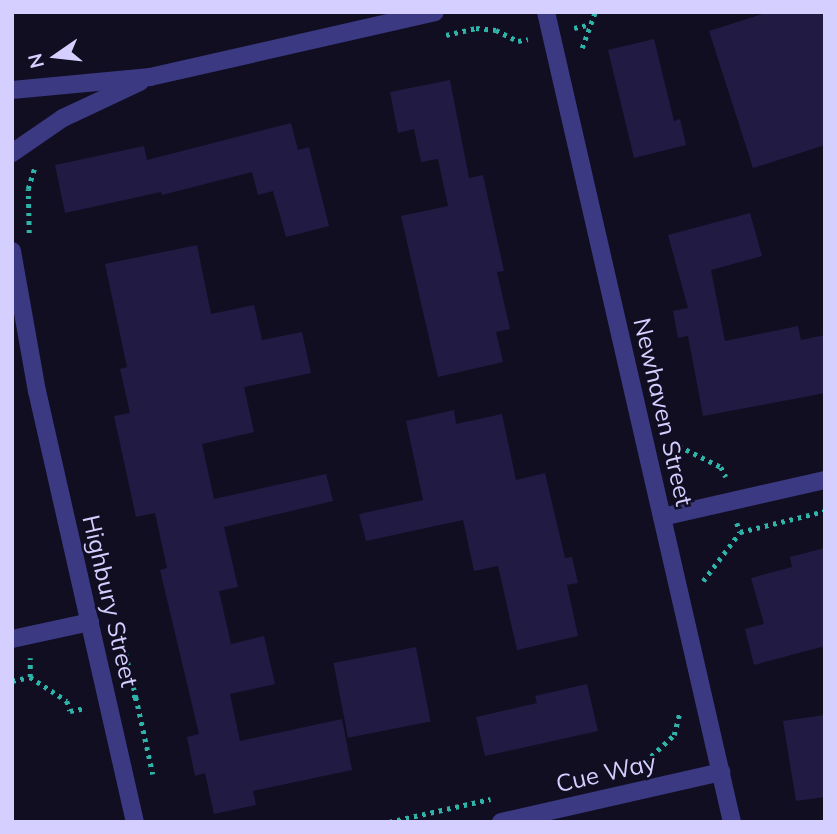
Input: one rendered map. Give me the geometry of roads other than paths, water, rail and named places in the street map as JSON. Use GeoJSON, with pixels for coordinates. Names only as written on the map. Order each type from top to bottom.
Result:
{"type":"FeatureCollection","features":[{"type":"Feature","properties":{"kind":"street"},"geometry":{"type":"LineString","coordinates":[[12,90],[150,77],[435,12]]}},
{"type":"Feature","properties":{"kind":"street","name":"Newhaven Street"},"geometry":{"type":"LineString","coordinates":[[546,12],[732,822]]}},
{"type":"Feature","properties":{"kind":"street"},"geometry":{"type":"LineString","coordinates":[[12,153],[64,118],[150,77]]}},
{"type":"Feature","properties":{"kind":"street","name":"Highbury Street"},"geometry":{"type":"LineString","coordinates":[[12,251],[37,391],[135,822]]}},
{"type":"Feature","properties":{"kind":"street","name":"Highbury Street"},"geometry":{"type":"LineString","coordinates":[[12,319],[37,391]]}},
{"type":"Feature","properties":{"kind":"street"},"geometry":{"type":"LineString","coordinates":[[662,517],[825,480]]}},
{"type":"Feature","properties":{"kind":"street"},"geometry":{"type":"LineString","coordinates":[[12,639],[90,622]]}},
{"type":"Feature","properties":{"kind":"street","name":"Cue Way"},"geometry":{"type":"LineString","coordinates":[[501,822],[721,772]]}}]}
